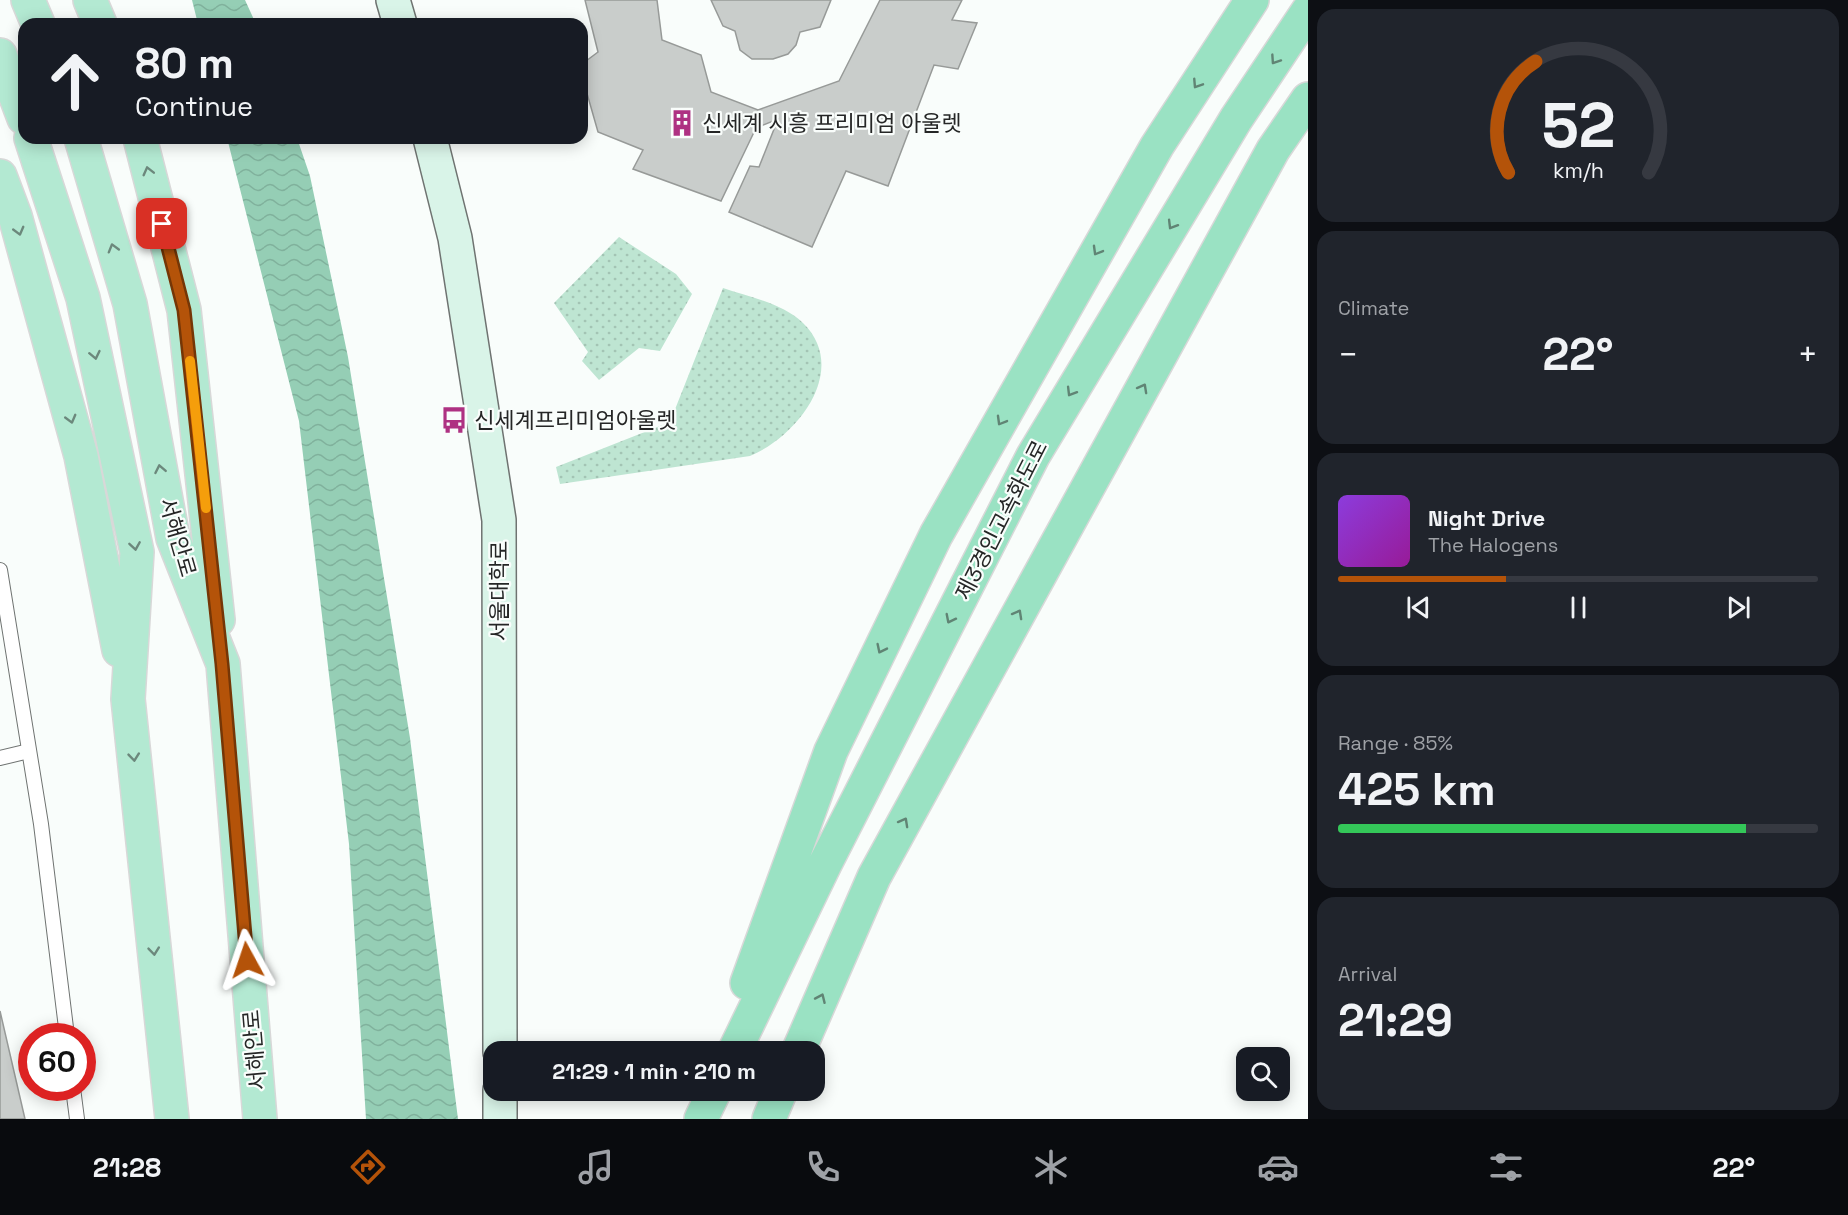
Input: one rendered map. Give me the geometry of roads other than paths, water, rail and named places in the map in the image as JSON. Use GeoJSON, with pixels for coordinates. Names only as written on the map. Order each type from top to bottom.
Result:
{"type":"FeatureCollection","features":[{"type":"Feature","properties":{"kind":"highway"},"geometry":{"type":"LineString","coordinates":[[726,1041],[831,751],[936,535],[1157,146],[1252,0]]}},
{"type":"Feature","properties":{"kind":"highway","name":"제3경인고속화도로"},"geometry":{"type":"LineString","coordinates":[[739,1041],[825,864],[1033,456],[1236,119],[1308,11]]}},
{"type":"Feature","properties":{"kind":"highway"},"geometry":{"type":"LineString","coordinates":[[803,1041],[874,877],[1273,150],[1308,99]]}},
{"type":"Feature","properties":{"kind":"highway"},"geometry":{"type":"LineString","coordinates":[[700,1119],[705,1101]]}},
{"type":"Feature","properties":{"kind":"highway"},"geometry":{"type":"LineString","coordinates":[[700,1119],[709,1101]]}},
{"type":"Feature","properties":{"kind":"highway"},"geometry":{"type":"LineString","coordinates":[[769,1119],[776,1101]]}},
{"type":"Feature","properties":{"kind":"main road"},"geometry":{"type":"LineString","coordinates":[[28,0],[36,18]]}},
{"type":"Feature","properties":{"kind":"main road"},"geometry":{"type":"LineString","coordinates":[[90,0],[98,18]]}},
{"type":"Feature","properties":{"kind":"main road"},"geometry":{"type":"LineString","coordinates":[[393,0],[398,18]]}},
{"type":"Feature","properties":{"kind":"main road"},"geometry":{"type":"LineString","coordinates":[[0,55],[18,102]]}},
{"type":"Feature","properties":{"kind":"main road","name":"서해안로"},"geometry":{"type":"LineString","coordinates":[[33,144],[83,298],[137,552],[128,699],[172,1119]]}},
{"type":"Feature","properties":{"kind":"main road","name":"서해안로"},"geometry":{"type":"LineString","coordinates":[[83,144],[130,304],[173,538],[222,664],[260,1119]]}},
{"type":"Feature","properties":{"kind":"main road"},"geometry":{"type":"LineString","coordinates":[[142,144],[184,310],[222,664]]}},
{"type":"Feature","properties":{"kind":"main road","name":"서울대학로"},"geometry":{"type":"LineString","coordinates":[[432,144],[455,238],[499,520],[500,1041]]}},
{"type":"Feature","properties":{"kind":"main road"},"geometry":{"type":"LineString","coordinates":[[0,176],[15,216],[81,456],[128,699]]}},
{"type":"Feature","properties":{"kind":"main road"},"geometry":{"type":"LineString","coordinates":[[500,1101],[500,1119]]}},
{"type":"Feature","properties":{"kind":"lane"},"geometry":{"type":"LineString","coordinates":[[0,570],[41,824],[65,1023]]}},
{"type":"Feature","properties":{"kind":"lane"},"geometry":{"type":"LineString","coordinates":[[0,758],[29,751]]}},
{"type":"Feature","properties":{"kind":"lane"},"geometry":{"type":"LineString","coordinates":[[75,1101],[77,1119]]}},
{"type":"Feature","properties":{"kind":"water"},"geometry":{"type":"Polygon","coordinates":[[[192,0],[245,0],[253,18],[196,18],[192,0]]]}},
{"type":"Feature","properties":{"kind":"water"},"geometry":{"type":"Polygon","coordinates":[[[229,144],[299,144],[310,176],[348,357],[410,738],[458,1119],[366,1119],[349,844],[299,421],[229,144]]]}},
{"type":"Feature","properties":{"kind":"place","name":"신세계 시흥 프리미엄 아울렛"},"geometry":{"type":"Point","coordinates":[682,123]}},
{"type":"Feature","properties":{"kind":"place","name":"신세계프리미엄아울렛"},"geometry":{"type":"Point","coordinates":[454,420]}}]}
